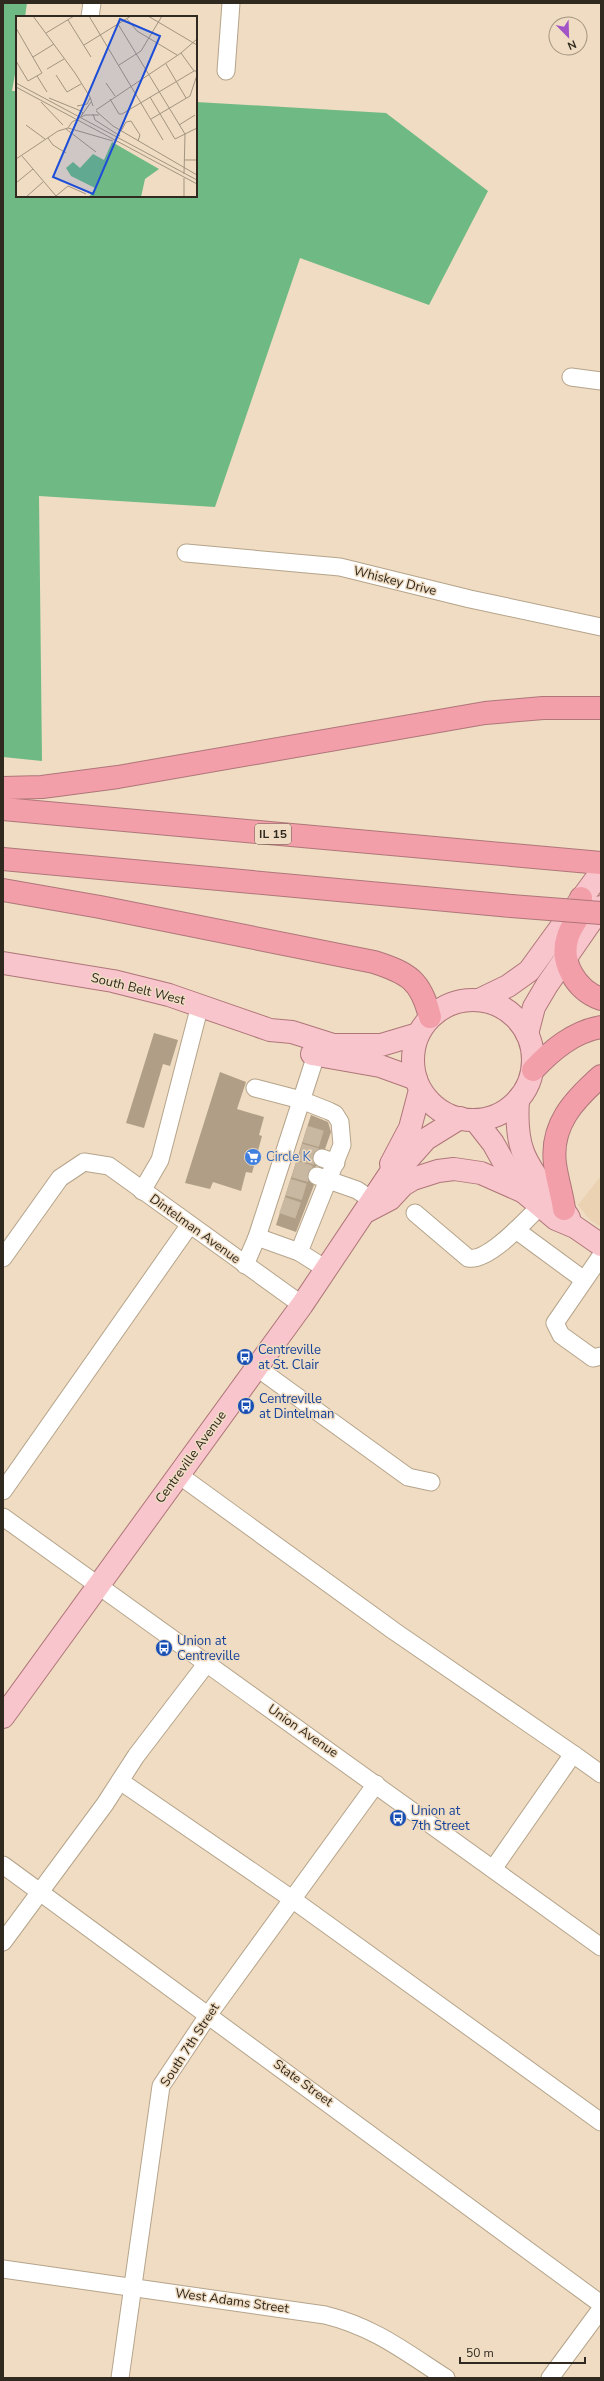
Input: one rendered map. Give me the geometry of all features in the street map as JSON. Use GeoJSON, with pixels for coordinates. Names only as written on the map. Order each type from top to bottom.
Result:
{"type":"FeatureCollection","features":[{"type":"Feature","properties":{"kind":"highway"},"geometry":{"type":"LineString","coordinates":[[3,788],[42,787],[118,777],[485,713],[543,708],[601,708]]}},
{"type":"Feature","properties":{"kind":"highway","name":"IL 15"},"geometry":{"type":"LineString","coordinates":[[3,809],[601,864]]}},
{"type":"Feature","properties":{"kind":"highway"},"geometry":{"type":"LineString","coordinates":[[3,859],[601,913]]}},
{"type":"Feature","properties":{"kind":"highway"},"geometry":{"type":"LineString","coordinates":[[3,890],[100,907],[374,962],[405,974],[418,985],[424,994],[424,1025]]}},
{"type":"Feature","properties":{"kind":"highway"},"geometry":{"type":"LineString","coordinates":[[581,898],[578,916],[567,937],[566,957],[570,972],[582,988],[591,995],[601,999]]}},
{"type":"Feature","properties":{"kind":"highway"},"geometry":{"type":"LineString","coordinates":[[533,1070],[553,1049],[572,1038],[601,1027]]}},
{"type":"Feature","properties":{"kind":"highway"},"geometry":{"type":"LineString","coordinates":[[551,1206],[555,1163],[554,1139],[564,1116],[577,1098],[601,1076]]}},
{"type":"Feature","properties":{"kind":"main road"},"geometry":{"type":"LineString","coordinates":[[481,999],[508,986],[528,971],[601,872]]}},
{"type":"Feature","properties":{"kind":"main road"},"geometry":{"type":"LineString","coordinates":[[528,1034],[534,1007],[566,957],[601,907]]}},
{"type":"Feature","properties":{"kind":"main road","name":"South Belt West"},"geometry":{"type":"LineString","coordinates":[[3,963],[113,981],[169,995],[270,1030],[292,1032],[333,1045],[381,1045],[424,1025],[456,1002],[481,999],[505,1010],[516,1018],[528,1034],[532,1051],[533,1070],[528,1085],[518,1100],[499,1114],[468,1119]]}},
{"type":"Feature","properties":{"kind":"main road"},"geometry":{"type":"LineString","coordinates":[[418,1085],[413,1056],[424,1025]]}},
{"type":"Feature","properties":{"kind":"main road","name":"South Belt West"},"geometry":{"type":"LineString","coordinates":[[270,1030],[288,1044],[316,1055],[380,1066],[418,1085],[435,1107],[468,1119],[493,1143],[512,1177],[601,1245]]}},
{"type":"Feature","properties":{"kind":"main road","name":"Centreville Avenue"},"geometry":{"type":"LineString","coordinates":[[389,1175],[392,1160],[410,1128],[418,1085]]}},
{"type":"Feature","properties":{"kind":"main road","name":"South Belt West"},"geometry":{"type":"LineString","coordinates":[[518,1100],[517,1126],[520,1145],[531,1170],[551,1206]]}},
{"type":"Feature","properties":{"kind":"main road","name":"Centreville Avenue"},"geometry":{"type":"LineString","coordinates":[[3,1717],[302,1305],[389,1175],[402,1166],[426,1139],[468,1119]]}},
{"type":"Feature","properties":{"kind":"main road"},"geometry":{"type":"LineString","coordinates":[[367,1207],[390,1199],[403,1185],[413,1179],[438,1171],[454,1169],[481,1173],[551,1206]]}},
{"type":"Feature","properties":{"kind":"street"},"geometry":{"type":"LineString","coordinates":[[90,16],[92,3]]}},
{"type":"Feature","properties":{"kind":"street"},"geometry":{"type":"LineString","coordinates":[[226,70],[231,3]]}},
{"type":"Feature","properties":{"kind":"street"},"geometry":{"type":"LineString","coordinates":[[571,377],[601,381]]}},
{"type":"Feature","properties":{"kind":"street","name":"Whiskey Drive"},"geometry":{"type":"LineString","coordinates":[[186,553],[340,567],[470,599],[601,627]]}},
{"type":"Feature","properties":{"kind":"street"},"geometry":{"type":"LineString","coordinates":[[142,1191],[160,1160],[200,1005]]}},
{"type":"Feature","properties":{"kind":"street"},"geometry":{"type":"LineString","coordinates":[[245,1265],[257,1237],[276,1203],[299,1132],[302,1100],[316,1055]]}},
{"type":"Feature","properties":{"kind":"street"},"geometry":{"type":"LineString","coordinates":[[255,1088],[302,1100],[335,1114],[340,1122],[335,1143],[309,1215],[299,1252]]}},
{"type":"Feature","properties":{"kind":"street","name":"Dintelman Avenue"},"geometry":{"type":"LineString","coordinates":[[3,1258],[60,1178],[84,1162],[109,1166],[189,1226],[302,1305]]}},
{"type":"Feature","properties":{"kind":"street"},"geometry":{"type":"LineString","coordinates":[[323,1178],[357,1190],[367,1207]]}},
{"type":"Feature","properties":{"kind":"street"},"geometry":{"type":"LineString","coordinates":[[415,1213],[468,1258],[475,1259],[484,1255],[516,1230],[551,1206]]}},
{"type":"Feature","properties":{"kind":"street"},"geometry":{"type":"LineString","coordinates":[[3,1491],[189,1226]]}},
{"type":"Feature","properties":{"kind":"street"},"geometry":{"type":"LineString","coordinates":[[516,1230],[584,1280]]}},
{"type":"Feature","properties":{"kind":"street"},"geometry":{"type":"LineString","coordinates":[[257,1237],[299,1252],[326,1269]]}},
{"type":"Feature","properties":{"kind":"street"},"geometry":{"type":"LineString","coordinates":[[601,1256],[555,1323],[561,1335],[592,1358],[601,1356]]}},
{"type":"Feature","properties":{"kind":"street"},"geometry":{"type":"LineString","coordinates":[[256,1368],[408,1477],[430,1482]]}},
{"type":"Feature","properties":{"kind":"street"},"geometry":{"type":"LineString","coordinates":[[179,1475],[394,1631],[601,1774]]}},
{"type":"Feature","properties":{"kind":"street","name":"Union Avenue"},"geometry":{"type":"LineString","coordinates":[[3,1517],[376,1784],[601,1948]]}},
{"type":"Feature","properties":{"kind":"street"},"geometry":{"type":"LineString","coordinates":[[3,1942],[39,1891],[105,1804],[136,1756],[207,1663]]}},
{"type":"Feature","properties":{"kind":"street"},"geometry":{"type":"LineString","coordinates":[[493,1869],[573,1754]]}},
{"type":"Feature","properties":{"kind":"street"},"geometry":{"type":"LineString","coordinates":[[120,1781],[292,1899],[601,2122]]}},
{"type":"Feature","properties":{"kind":"street","name":"South 7th Street"},"geometry":{"type":"LineString","coordinates":[[120,2378],[161,2086],[209,2014],[376,1784]]}},
{"type":"Feature","properties":{"kind":"street","name":"State Street"},"geometry":{"type":"LineString","coordinates":[[3,1865],[209,2014],[601,2304]]}},
{"type":"Feature","properties":{"kind":"street","name":"West Adams Street"},"geometry":{"type":"LineString","coordinates":[[3,2269],[279,2307],[350,2321],[374,2331],[446,2378]]}},
{"type":"Feature","properties":{"kind":"street"},"geometry":{"type":"LineString","coordinates":[[550,2378],[601,2309]]}},
{"type":"Feature","properties":{"kind":"shaded area"},"geometry":{"type":"Polygon","coordinates":[[[601,1176],[601,1227],[590,1220],[578,1205],[601,1176]]]}},
{"type":"Feature","properties":{"kind":"green space"},"geometry":{"type":"Polygon","coordinates":[[[3,3],[27,3],[25,16],[16,16],[16,69],[12,91],[16,91],[16,197],[197,197],[197,102],[386,113],[488,191],[429,305],[300,258],[215,507],[39,496],[42,761],[3,757],[3,3]]]}},
{"type":"Feature","properties":{"kind":"building"},"geometry":{"type":"Polygon","coordinates":[[[154,1033],[178,1040],[170,1066],[163,1064],[144,1128],[126,1123],[154,1033]]]}},
{"type":"Feature","properties":{"kind":"building"},"geometry":{"type":"Polygon","coordinates":[[[220,1072],[246,1082],[237,1109],[264,1117],[259,1135],[262,1136],[252,1173],[246,1172],[241,1191],[213,1182],[210,1189],[185,1183],[220,1072]]]}},
{"type":"Feature","properties":{"kind":"building"},"geometry":{"type":"Polygon","coordinates":[[[311,1115],[328,1122],[331,1132],[325,1149],[316,1150],[312,1155],[312,1160],[317,1166],[310,1169],[307,1177],[314,1185],[296,1232],[276,1225],[311,1115]]]}},
{"type":"Feature","properties":{"kind":"tunnel"},"geometry":{"type":"LineString","coordinates":[[305,1134],[328,1141]]}},
{"type":"Feature","properties":{"kind":"tunnel"},"geometry":{"type":"LineString","coordinates":[[300,1152],[322,1158]]}},
{"type":"Feature","properties":{"kind":"tunnel"},"geometry":{"type":"LineString","coordinates":[[294,1169],[317,1176]]}},
{"type":"Feature","properties":{"kind":"tunnel"},"geometry":{"type":"LineString","coordinates":[[288,1187],[311,1194]]}},
{"type":"Feature","properties":{"kind":"tunnel"},"geometry":{"type":"LineString","coordinates":[[282,1205],[305,1213]]}},
{"type":"Feature","properties":{"kind":"place","name":"Circle K"},"geometry":{"type":"Point","coordinates":[253,1157]}},
{"type":"Feature","properties":{"kind":"place","name":"Centreville at St. Clair"},"geometry":{"type":"Point","coordinates":[245,1357]}},
{"type":"Feature","properties":{"kind":"place","name":"Centreville at Dintelman"},"geometry":{"type":"Point","coordinates":[246,1406]}},
{"type":"Feature","properties":{"kind":"place","name":"Union at Centreville"},"geometry":{"type":"Point","coordinates":[164,1648]}},
{"type":"Feature","properties":{"kind":"place","name":"Union at 7th Street"},"geometry":{"type":"Point","coordinates":[398,1818]}}]}
